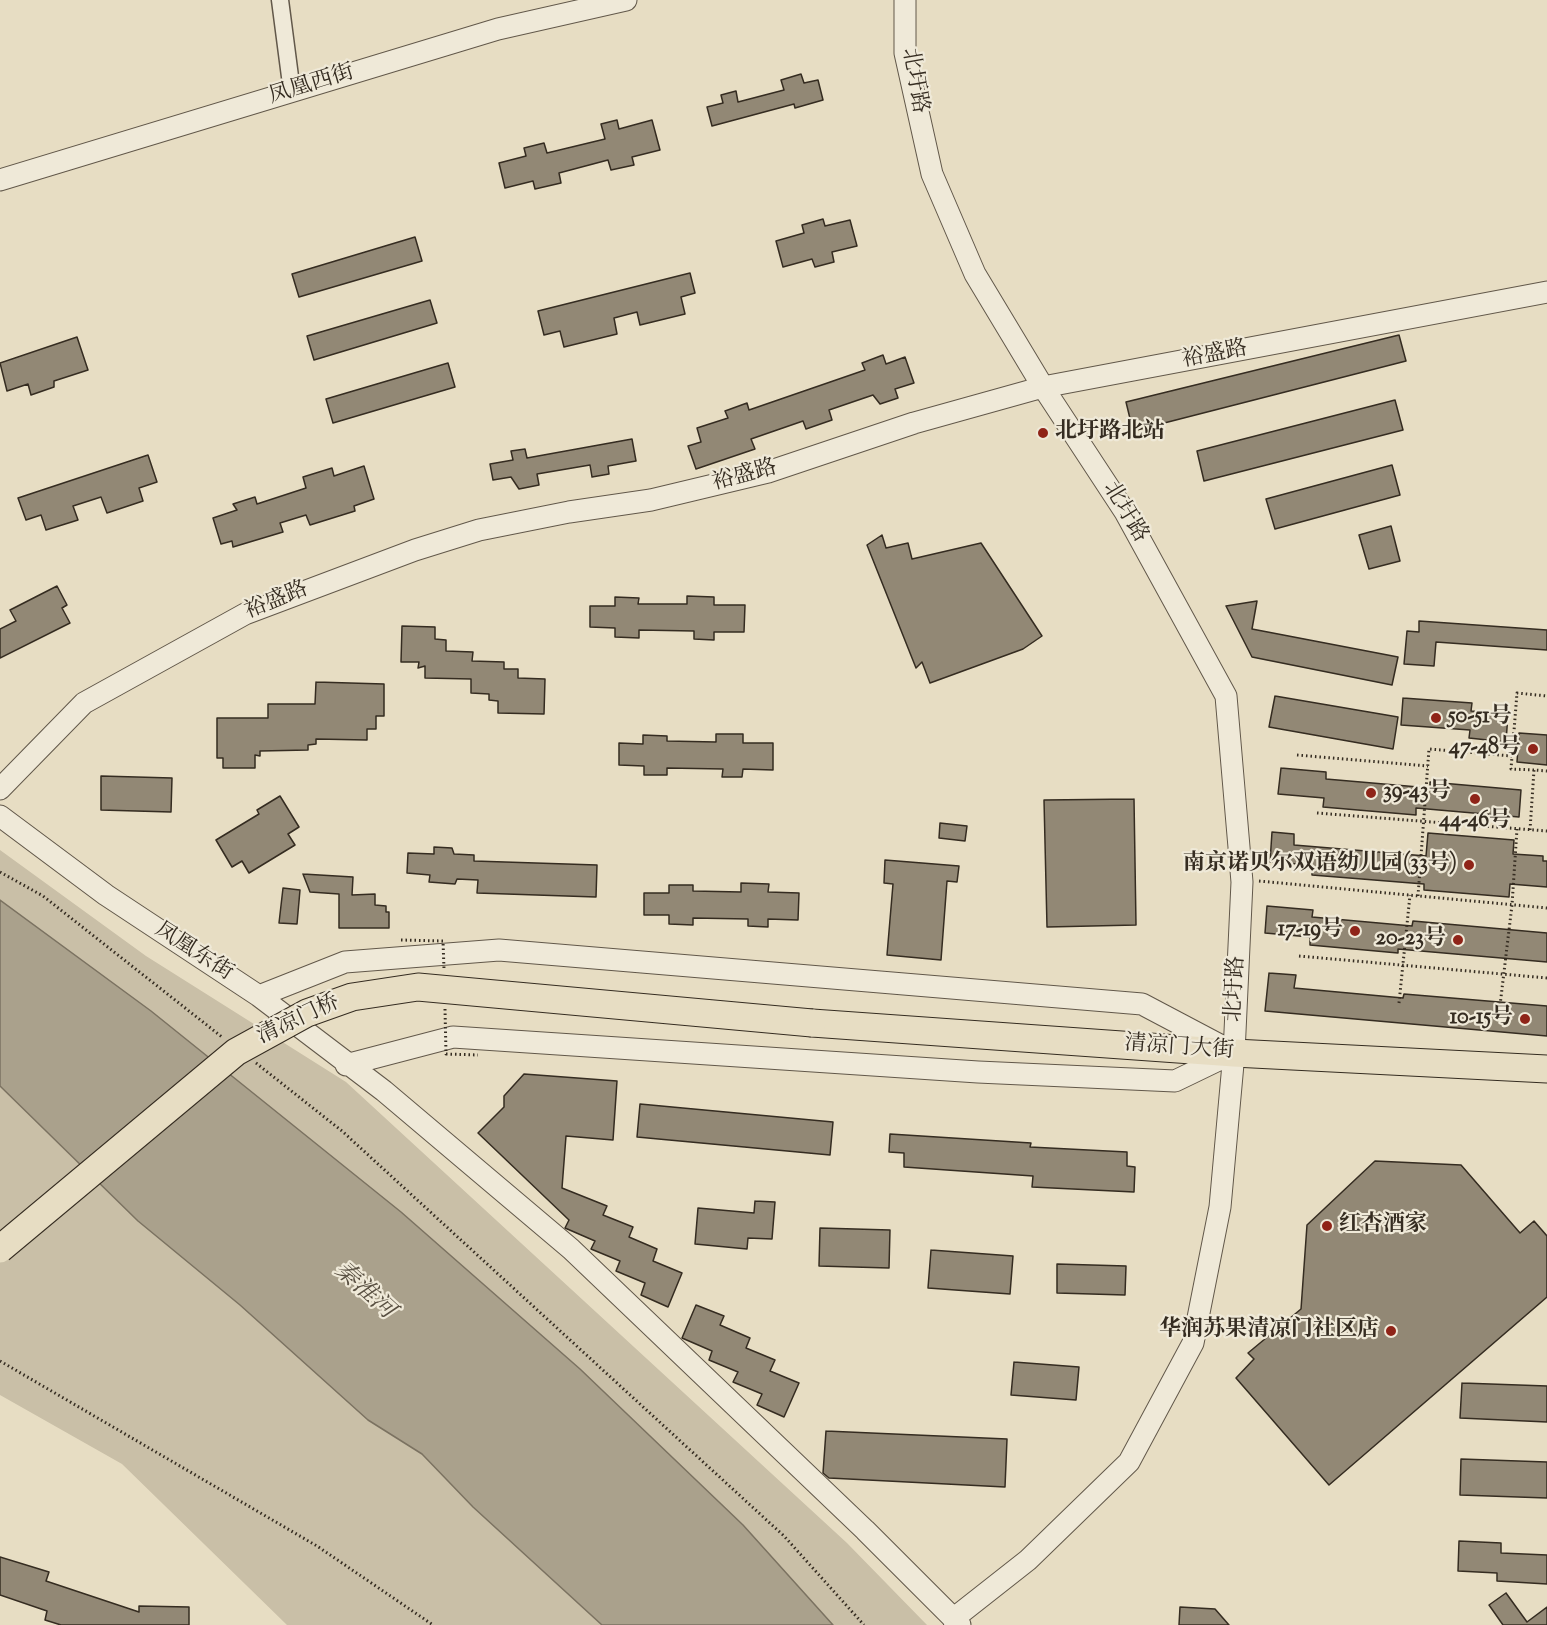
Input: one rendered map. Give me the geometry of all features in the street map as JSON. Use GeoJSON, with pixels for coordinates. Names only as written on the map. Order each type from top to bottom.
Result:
{"type":"FeatureCollection","features":[{"type":"Feature","properties":{"kind":"main road","name":"清凉门桥"},"geometry":{"type":"LineString","coordinates":[[0,1249],[236,1052],[307,1013],[352,997],[418,987],[812,1023]]}},
{"type":"Feature","properties":{"kind":"main road","name":"清凉门大街"},"geometry":{"type":"LineString","coordinates":[[812,1023],[1234,1053],[1547,1070]]}},
{"type":"Feature","properties":{"kind":"street"},"geometry":{"type":"LineString","coordinates":[[280,0],[292,92]]}},
{"type":"Feature","properties":{"kind":"street","name":"凤凰西街"},"geometry":{"type":"LineString","coordinates":[[0,180],[498,29],[626,0]]}},
{"type":"Feature","properties":{"kind":"street","name":"北圩路"},"geometry":{"type":"LineString","coordinates":[[905,0],[905,53],[932,174],[975,274],[1043,387],[1125,512],[1226,696],[1242,882],[1234,1053],[1220,1207],[1192,1342],[1130,1462],[1029,1560],[956,1622]]}},
{"type":"Feature","properties":{"kind":"street","name":"裕盛路"},"geometry":{"type":"LineString","coordinates":[[0,789],[84,703],[245,614],[358,570],[479,530],[569,512],[651,500],[768,472],[914,423],[1043,387],[1161,367],[1547,291]]}},
{"type":"Feature","properties":{"kind":"street","name":"凤凰东街"},"geometry":{"type":"LineString","coordinates":[[0,816],[106,895],[259,996],[346,1065],[384,1091],[571,1249],[865,1530],[956,1622]]}},
{"type":"Feature","properties":{"kind":"street"},"geometry":{"type":"LineString","coordinates":[[259,996],[345,962],[499,950],[1142,1004],[1234,1053]]}},
{"type":"Feature","properties":{"kind":"street"},"geometry":{"type":"LineString","coordinates":[[346,1065],[453,1037],[978,1072],[1175,1081],[1234,1053]]}},
{"type":"Feature","properties":{"kind":"path"},"geometry":{"type":"LineString","coordinates":[[1547,696],[1517,693],[1511,769],[1547,771]]}},
{"type":"Feature","properties":{"kind":"path"},"geometry":{"type":"LineString","coordinates":[[1418,896],[1429,749],[1512,756]]}},
{"type":"Feature","properties":{"kind":"path"},"geometry":{"type":"LineString","coordinates":[[1297,755],[1428,766]]}},
{"type":"Feature","properties":{"kind":"path"},"geometry":{"type":"LineString","coordinates":[[1530,830],[1534,770]]}},
{"type":"Feature","properties":{"kind":"path"},"geometry":{"type":"LineString","coordinates":[[1317,813],[1547,831]]}},
{"type":"Feature","properties":{"kind":"path"},"geometry":{"type":"LineString","coordinates":[[1499,1014],[1512,905],[1517,829]]}},
{"type":"Feature","properties":{"kind":"path"},"geometry":{"type":"LineString","coordinates":[[0,872],[43,896],[230,1043]]}},
{"type":"Feature","properties":{"kind":"path"},"geometry":{"type":"LineString","coordinates":[[1280,883],[1547,908]]}},
{"type":"Feature","properties":{"kind":"path"},"geometry":{"type":"LineString","coordinates":[[1399,1003],[1410,895]]}},
{"type":"Feature","properties":{"kind":"path"},"geometry":{"type":"LineString","coordinates":[[1299,956],[1547,978]]}},
{"type":"Feature","properties":{"kind":"path"},"geometry":{"type":"LineString","coordinates":[[249,1057],[342,1131],[776,1528],[864,1625]]}},
{"type":"Feature","properties":{"kind":"path"},"geometry":{"type":"LineString","coordinates":[[0,1361],[317,1546],[433,1625]]}},
{"type":"Feature","properties":{"kind":"shaded area"},"geometry":{"type":"Polygon","coordinates":[[[0,850],[146,956],[346,1082],[847,1543],[927,1625],[287,1625],[122,1464],[0,1395],[0,850]]]}},
{"type":"Feature","properties":{"kind":"water","name":"秦淮河"},"geometry":{"type":"Polygon","coordinates":[[[0,900],[151,1011],[401,1212],[580,1369],[743,1525],[833,1625],[602,1625],[473,1507],[422,1454],[368,1420],[240,1305],[138,1221],[0,1086],[0,900]]]}},
{"type":"Feature","properties":{"kind":"building"},"geometry":{"type":"Polygon","coordinates":[[[801,74],[804,83],[818,80],[823,100],[795,108],[794,104],[712,126],[707,107],[723,103],[721,95],[736,91],[738,102],[784,90],[781,80],[801,74]]]}},
{"type":"Feature","properties":{"kind":"building"},"geometry":{"type":"Polygon","coordinates":[[[617,120],[619,129],[652,120],[660,150],[632,157],[634,165],[611,170],[608,160],[559,173],[561,183],[535,189],[533,181],[505,188],[499,163],[526,156],[524,148],[544,143],[547,153],[605,139],[601,124],[617,120]]]}},
{"type":"Feature","properties":{"kind":"building"},"geometry":{"type":"Polygon","coordinates":[[[823,219],[825,226],[850,220],[857,246],[832,252],[834,262],[815,267],[812,259],[783,267],[776,241],[804,233],[802,225],[823,219]]]}},
{"type":"Feature","properties":{"kind":"building"},"geometry":{"type":"Polygon","coordinates":[[[415,237],[422,261],[299,297],[292,274],[415,237]]]}},
{"type":"Feature","properties":{"kind":"building"},"geometry":{"type":"Polygon","coordinates":[[[690,273],[695,293],[681,297],[685,314],[640,325],[637,312],[614,318],[617,334],[564,347],[560,331],[544,335],[538,311],[690,273]]]}},
{"type":"Feature","properties":{"kind":"building"},"geometry":{"type":"Polygon","coordinates":[[[430,300],[437,323],[314,360],[307,336],[430,300]]]}},
{"type":"Feature","properties":{"kind":"building"},"geometry":{"type":"Polygon","coordinates":[[[1399,335],[1406,361],[1133,431],[1126,402],[1399,335]]]}},
{"type":"Feature","properties":{"kind":"building"},"geometry":{"type":"Polygon","coordinates":[[[77,337],[88,370],[54,381],[54,387],[31,395],[28,384],[7,391],[0,363],[77,337]]]}},
{"type":"Feature","properties":{"kind":"building"},"geometry":{"type":"Polygon","coordinates":[[[883,355],[886,364],[905,357],[914,383],[895,389],[898,398],[880,404],[873,395],[829,410],[832,420],[806,429],[803,421],[751,439],[755,449],[696,469],[688,446],[701,442],[697,428],[728,418],[725,411],[747,403],[749,410],[865,370],[862,363],[883,355]]]}},
{"type":"Feature","properties":{"kind":"building"},"geometry":{"type":"Polygon","coordinates":[[[448,363],[455,387],[333,423],[326,399],[448,363]]]}},
{"type":"Feature","properties":{"kind":"building"},"geometry":{"type":"Polygon","coordinates":[[[1395,400],[1403,430],[1204,481],[1197,451],[1395,400]]]}},
{"type":"Feature","properties":{"kind":"building"},"geometry":{"type":"Polygon","coordinates":[[[632,439],[636,461],[608,466],[609,474],[592,477],[590,465],[537,474],[539,485],[519,489],[511,477],[493,480],[490,464],[513,460],[511,451],[525,449],[527,458],[632,439]]]}},
{"type":"Feature","properties":{"kind":"building"},"geometry":{"type":"Polygon","coordinates":[[[148,455],[157,482],[139,488],[143,501],[107,513],[101,497],[73,506],[78,520],[46,530],[41,515],[26,520],[18,498],[148,455]]]}},
{"type":"Feature","properties":{"kind":"building"},"geometry":{"type":"Polygon","coordinates":[[[1392,465],[1400,495],[1275,529],[1266,499],[1392,465]]]}},
{"type":"Feature","properties":{"kind":"building"},"geometry":{"type":"Polygon","coordinates":[[[364,466],[374,499],[354,506],[355,511],[310,525],[306,515],[280,523],[283,532],[233,547],[232,541],[221,544],[213,518],[237,510],[233,504],[255,497],[257,504],[306,488],[303,477],[332,468],[334,476],[364,466]]]}},
{"type":"Feature","properties":{"kind":"building"},"geometry":{"type":"Polygon","coordinates":[[[1391,526],[1400,561],[1369,569],[1359,535],[1391,526]]]}},
{"type":"Feature","properties":{"kind":"building"},"geometry":{"type":"Polygon","coordinates":[[[882,535],[886,548],[908,543],[912,559],[981,543],[1042,636],[1023,649],[930,683],[922,662],[916,668],[867,545],[882,535]]]}},
{"type":"Feature","properties":{"kind":"building"},"geometry":{"type":"Polygon","coordinates":[[[57,586],[67,605],[62,608],[70,623],[0,658],[0,629],[16,621],[10,610],[57,586]]]}},
{"type":"Feature","properties":{"kind":"building"},"geometry":{"type":"Polygon","coordinates":[[[687,596],[714,597],[714,605],[745,605],[744,632],[714,632],[714,640],[694,639],[694,631],[639,630],[639,638],[615,637],[615,628],[590,627],[590,606],[615,606],[615,597],[639,598],[638,604],[687,604],[687,596]]]}},
{"type":"Feature","properties":{"kind":"building"},"geometry":{"type":"Polygon","coordinates":[[[1257,601],[1252,629],[1398,657],[1392,685],[1252,657],[1226,606],[1257,601]]]}},
{"type":"Feature","properties":{"kind":"building"},"geometry":{"type":"Polygon","coordinates":[[[1419,621],[1547,630],[1547,650],[1436,642],[1434,666],[1404,664],[1407,631],[1419,632],[1419,621]]]}},
{"type":"Feature","properties":{"kind":"building"},"geometry":{"type":"Polygon","coordinates":[[[402,626],[435,627],[435,639],[446,640],[446,651],[473,652],[472,661],[504,662],[504,669],[518,669],[518,678],[545,679],[544,714],[498,713],[498,701],[489,700],[489,694],[471,693],[471,679],[425,678],[425,666],[418,668],[419,662],[401,662],[402,626]]]}},
{"type":"Feature","properties":{"kind":"building"},"geometry":{"type":"Polygon","coordinates":[[[316,682],[384,684],[384,716],[376,716],[376,729],[367,729],[367,740],[316,739],[316,744],[308,745],[308,750],[260,751],[260,756],[255,755],[255,768],[223,768],[223,758],[217,758],[217,718],[268,718],[268,704],[315,704],[316,682]]]}},
{"type":"Feature","properties":{"kind":"building"},"geometry":{"type":"Polygon","coordinates":[[[1275,696],[1398,717],[1393,749],[1269,727],[1275,696]]]}},
{"type":"Feature","properties":{"kind":"building","name":"50-51号"},"geometry":{"type":"Polygon","coordinates":[[[1403,698],[1472,703],[1471,711],[1508,714],[1506,742],[1469,738],[1470,730],[1401,725],[1403,698]]]}},
{"type":"Feature","properties":{"kind":"building","name":"47-48号"},"geometry":{"type":"Polygon","coordinates":[[[1519,733],[1547,735],[1547,765],[1517,762],[1519,733]]]}},
{"type":"Feature","properties":{"kind":"building"},"geometry":{"type":"Polygon","coordinates":[[[716,734],[743,734],[743,743],[773,743],[773,770],[743,769],[742,777],[722,777],[723,769],[667,768],[667,775],[644,775],[644,766],[619,765],[619,743],[643,744],[643,735],[667,736],[667,741],[716,742],[716,734]]]}},
{"type":"Feature","properties":{"kind":"building"},"geometry":{"type":"Polygon","coordinates":[[[1281,768],[1326,772],[1326,779],[1430,788],[1430,782],[1521,790],[1519,817],[1416,808],[1416,815],[1323,807],[1324,798],[1278,794],[1281,768]]]}},
{"type":"Feature","properties":{"kind":"building"},"geometry":{"type":"Polygon","coordinates":[[[101,776],[172,778],[171,812],[101,810],[101,776]]]}},
{"type":"Feature","properties":{"kind":"building"},"geometry":{"type":"Polygon","coordinates":[[[280,796],[299,827],[288,834],[295,845],[249,873],[242,861],[232,867],[216,840],[259,814],[257,810],[280,796]]]}},
{"type":"Feature","properties":{"kind":"building"},"geometry":{"type":"Polygon","coordinates":[[[1134,799],[1136,925],[1047,927],[1044,800],[1134,799]]]}},
{"type":"Feature","properties":{"kind":"building"},"geometry":{"type":"Polygon","coordinates":[[[940,823],[967,826],[965,841],[939,838],[940,823]]]}},
{"type":"Feature","properties":{"kind":"building"},"geometry":{"type":"Polygon","coordinates":[[[1272,832],[1294,834],[1294,845],[1426,856],[1428,833],[1514,840],[1513,854],[1543,856],[1543,861],[1547,861],[1547,887],[1510,884],[1509,897],[1424,890],[1424,884],[1312,875],[1312,865],[1270,862],[1272,832]]]}},
{"type":"Feature","properties":{"kind":"building"},"geometry":{"type":"Polygon","coordinates":[[[434,847],[452,848],[454,854],[474,855],[474,861],[597,865],[596,897],[477,893],[478,880],[457,879],[455,884],[429,882],[430,875],[407,873],[408,853],[434,854],[434,847]]]}},
{"type":"Feature","properties":{"kind":"building"},"geometry":{"type":"Polygon","coordinates":[[[885,860],[959,866],[957,882],[947,881],[941,960],[887,955],[893,884],[884,883],[885,860]]]}},
{"type":"Feature","properties":{"kind":"building"},"geometry":{"type":"Polygon","coordinates":[[[303,874],[353,877],[352,895],[375,894],[375,905],[386,906],[386,912],[389,912],[389,928],[339,928],[339,894],[310,892],[303,874]]]}},
{"type":"Feature","properties":{"kind":"building"},"geometry":{"type":"Polygon","coordinates":[[[741,883],[769,884],[768,892],[799,893],[798,920],[768,919],[768,927],[748,926],[748,919],[693,918],[693,925],[669,924],[669,915],[644,915],[644,893],[669,893],[669,885],[693,885],[693,891],[741,892],[741,883]]]}},
{"type":"Feature","properties":{"kind":"building"},"geometry":{"type":"Polygon","coordinates":[[[283,888],[300,890],[297,924],[279,923],[283,888]]]}},
{"type":"Feature","properties":{"kind":"building"},"geometry":{"type":"Polygon","coordinates":[[[1267,906],[1313,910],[1312,917],[1412,926],[1413,921],[1547,933],[1547,962],[1398,949],[1398,953],[1310,945],[1310,937],[1265,933],[1267,906]]]}},
{"type":"Feature","properties":{"kind":"building"},"geometry":{"type":"Polygon","coordinates":[[[1269,973],[1296,975],[1294,988],[1403,998],[1404,994],[1547,1006],[1547,1036],[1265,1011],[1269,973]]]}},
{"type":"Feature","properties":{"kind":"building"},"geometry":{"type":"Polygon","coordinates":[[[524,1074],[617,1081],[613,1140],[566,1136],[562,1188],[607,1206],[603,1215],[633,1227],[629,1237],[657,1249],[653,1261],[682,1273],[668,1307],[641,1295],[645,1283],[616,1271],[620,1261],[591,1249],[595,1241],[565,1228],[569,1220],[478,1133],[504,1107],[504,1096],[524,1074]]]}},
{"type":"Feature","properties":{"kind":"building"},"geometry":{"type":"Polygon","coordinates":[[[640,1104],[833,1122],[830,1155],[637,1137],[640,1104]]]}},
{"type":"Feature","properties":{"kind":"building"},"geometry":{"type":"Polygon","coordinates":[[[890,1134],[1031,1143],[1030,1147],[1127,1152],[1127,1166],[1135,1167],[1134,1192],[1032,1187],[1033,1176],[904,1167],[904,1153],[889,1152],[890,1134]]]}},
{"type":"Feature","properties":{"kind":"building","name":"华润苏果清凉门社区店"},"geometry":{"type":"Polygon","coordinates":[[[1375,1161],[1461,1165],[1520,1233],[1534,1221],[1547,1236],[1547,1297],[1329,1485],[1236,1378],[1254,1359],[1248,1353],[1301,1309],[1307,1225],[1375,1161]]]}},
{"type":"Feature","properties":{"kind":"building"},"geometry":{"type":"Polygon","coordinates":[[[755,1201],[775,1202],[772,1239],[748,1238],[747,1249],[695,1244],[698,1208],[754,1213],[755,1201]]]}},
{"type":"Feature","properties":{"kind":"building"},"geometry":{"type":"Polygon","coordinates":[[[820,1228],[890,1230],[889,1268],[819,1266],[820,1228]]]}},
{"type":"Feature","properties":{"kind":"building"},"geometry":{"type":"Polygon","coordinates":[[[931,1250],[1013,1256],[1010,1294],[928,1288],[931,1250]]]}},
{"type":"Feature","properties":{"kind":"building"},"geometry":{"type":"Polygon","coordinates":[[[1057,1264],[1126,1266],[1125,1295],[1057,1293],[1057,1264]]]}},
{"type":"Feature","properties":{"kind":"building"},"geometry":{"type":"Polygon","coordinates":[[[696,1305],[724,1316],[720,1325],[750,1338],[746,1348],[775,1360],[770,1371],[799,1383],[784,1417],[757,1405],[762,1394],[733,1382],[738,1372],[709,1360],[712,1351],[682,1338],[696,1305]]]}},
{"type":"Feature","properties":{"kind":"building"},"geometry":{"type":"Polygon","coordinates":[[[1014,1362],[1079,1367],[1076,1400],[1011,1395],[1014,1362]]]}},
{"type":"Feature","properties":{"kind":"building"},"geometry":{"type":"Polygon","coordinates":[[[1462,1383],[1547,1386],[1547,1422],[1460,1418],[1462,1383]]]}},
{"type":"Feature","properties":{"kind":"building"},"geometry":{"type":"Polygon","coordinates":[[[826,1431],[1007,1439],[1005,1487],[829,1478],[823,1473],[826,1431]]]}},
{"type":"Feature","properties":{"kind":"building"},"geometry":{"type":"Polygon","coordinates":[[[1461,1459],[1547,1462],[1547,1498],[1460,1495],[1461,1459]]]}},
{"type":"Feature","properties":{"kind":"building"},"geometry":{"type":"Polygon","coordinates":[[[1459,1541],[1501,1543],[1501,1553],[1547,1555],[1547,1584],[1497,1581],[1497,1573],[1458,1571],[1459,1541]]]}},
{"type":"Feature","properties":{"kind":"building"},"geometry":{"type":"Polygon","coordinates":[[[0,1557],[49,1572],[46,1581],[139,1612],[139,1606],[189,1607],[189,1625],[61,1625],[45,1620],[47,1611],[0,1595],[0,1557]]]}},
{"type":"Feature","properties":{"kind":"building"},"geometry":{"type":"Polygon","coordinates":[[[1506,1593],[1527,1622],[1547,1607],[1547,1625],[1503,1625],[1489,1605],[1506,1593]]]}},
{"type":"Feature","properties":{"kind":"building"},"geometry":{"type":"Polygon","coordinates":[[[1180,1607],[1215,1609],[1229,1625],[1179,1625],[1180,1607]]]}},
{"type":"Feature","properties":{"kind":"place","name":"北圩路北站"},"geometry":{"type":"Point","coordinates":[1043,433]}},
{"type":"Feature","properties":{"kind":"place","name":"50-51号"},"geometry":{"type":"Point","coordinates":[1436,718]}},
{"type":"Feature","properties":{"kind":"place","name":"47-48号"},"geometry":{"type":"Point","coordinates":[1533,749]}},
{"type":"Feature","properties":{"kind":"place","name":"39-43号"},"geometry":{"type":"Point","coordinates":[1371,793]}},
{"type":"Feature","properties":{"kind":"place","name":"44-46号"},"geometry":{"type":"Point","coordinates":[1475,799]}},
{"type":"Feature","properties":{"kind":"place","name":"南京诺贝尔双语幼儿园(33号)"},"geometry":{"type":"Point","coordinates":[1469,865]}},
{"type":"Feature","properties":{"kind":"place","name":"17-19号"},"geometry":{"type":"Point","coordinates":[1355,931]}},
{"type":"Feature","properties":{"kind":"place","name":"20-23号"},"geometry":{"type":"Point","coordinates":[1458,940]}},
{"type":"Feature","properties":{"kind":"place","name":"10-15号"},"geometry":{"type":"Point","coordinates":[1525,1019]}},
{"type":"Feature","properties":{"kind":"place","name":"红杏酒家"},"geometry":{"type":"Point","coordinates":[1327,1226]}},
{"type":"Feature","properties":{"kind":"place","name":"华润苏果清凉门社区店"},"geometry":{"type":"Point","coordinates":[1391,1331]}}]}
